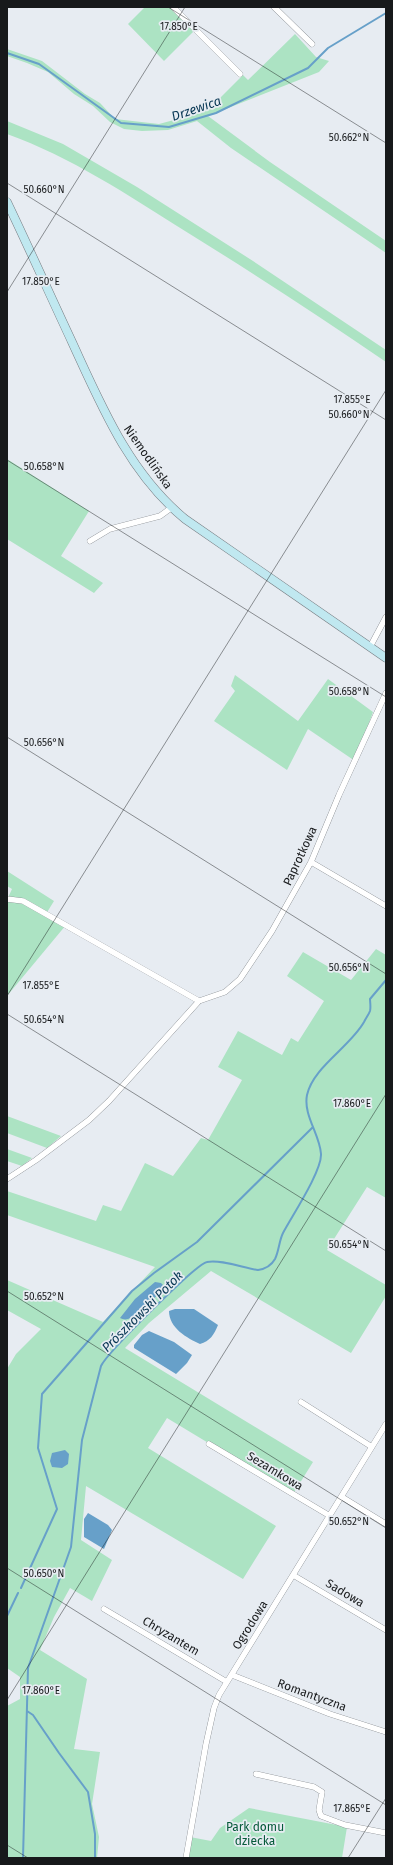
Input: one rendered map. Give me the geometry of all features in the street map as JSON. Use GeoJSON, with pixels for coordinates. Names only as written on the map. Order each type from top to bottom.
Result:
{"type":"FeatureCollection","features":[{"type":"Feature","properties":{"kind":"main road","name":"Niemodlińska"},"geometry":{"type":"LineString","coordinates":[[7,202],[86,372],[122,444],[146,480],[171,508],[197,528],[386,658]]}},
{"type":"Feature","properties":{"kind":"street"},"geometry":{"type":"LineString","coordinates":[[173,7],[240,74]]}},
{"type":"Feature","properties":{"kind":"street"},"geometry":{"type":"LineString","coordinates":[[274,7],[312,44]]}},
{"type":"Feature","properties":{"kind":"street"},"geometry":{"type":"LineString","coordinates":[[90,541],[110,529],[160,516],[171,508]]}},
{"type":"Feature","properties":{"kind":"street"},"geometry":{"type":"LineString","coordinates":[[370,647],[386,616]]}},
{"type":"Feature","properties":{"kind":"street","name":"Paprotkowa"},"geometry":{"type":"LineString","coordinates":[[7,1179],[36,1160],[88,1120],[109,1101],[199,1001],[225,992],[240,980],[272,931],[311,862],[339,795],[386,693]]}},
{"type":"Feature","properties":{"kind":"street"},"geometry":{"type":"LineString","coordinates":[[311,862],[386,906]]}},
{"type":"Feature","properties":{"kind":"street"},"geometry":{"type":"LineString","coordinates":[[7,899],[23,901],[199,1001]]}},
{"type":"Feature","properties":{"kind":"street"},"geometry":{"type":"LineString","coordinates":[[301,1402],[372,1447]]}},
{"type":"Feature","properties":{"kind":"street","name":"Ogrodowa"},"geometry":{"type":"LineString","coordinates":[[186,1858],[214,1708],[219,1695],[294,1576],[386,1424]]}},
{"type":"Feature","properties":{"kind":"street","name":"Sezamkowa"},"geometry":{"type":"LineString","coordinates":[[208,1444],[330,1516]]}},
{"type":"Feature","properties":{"kind":"street"},"geometry":{"type":"LineString","coordinates":[[342,1497],[386,1524]]}},
{"type":"Feature","properties":{"kind":"street","name":"Sadowa"},"geometry":{"type":"LineString","coordinates":[[294,1576],[386,1630]]}},
{"type":"Feature","properties":{"kind":"street","name":"Chryzantem"},"geometry":{"type":"LineString","coordinates":[[104,1609],[227,1682]]}},
{"type":"Feature","properties":{"kind":"street","name":"Romantyczna"},"geometry":{"type":"LineString","coordinates":[[232,1675],[330,1714],[386,1732]]}},
{"type":"Feature","properties":{"kind":"street"},"geometry":{"type":"LineString","coordinates":[[256,1774],[314,1787],[322,1792],[319,1810],[321,1816],[345,1825],[386,1833]]}},
{"type":"Feature","properties":{"kind":"green space"},"geometry":{"type":"Polygon","coordinates":[[[145,7],[173,7],[196,29],[164,61],[128,24],[145,7]]]}},
{"type":"Feature","properties":{"kind":"green space"},"geometry":{"type":"Polygon","coordinates":[[[295,34],[316,57],[329,61],[319,72],[208,116],[270,162],[386,241],[386,253],[231,148],[197,121],[168,130],[142,131],[124,129],[110,122],[93,106],[74,94],[48,72],[7,56],[7,49],[42,61],[85,94],[100,103],[115,119],[159,124],[200,113],[211,107],[243,75],[248,80],[295,34]]]}},
{"type":"Feature","properties":{"kind":"green space"},"geometry":{"type":"Polygon","coordinates":[[[7,121],[63,144],[137,187],[253,261],[386,350],[386,362],[261,279],[121,191],[54,154],[7,134],[7,121]]]}},
{"type":"Feature","properties":{"kind":"green space"},"geometry":{"type":"Polygon","coordinates":[[[7,459],[89,511],[61,556],[103,583],[94,593],[7,539],[7,459]]]}},
{"type":"Feature","properties":{"kind":"green space"},"geometry":{"type":"Polygon","coordinates":[[[235,675],[298,721],[328,679],[373,712],[355,761],[308,729],[287,770],[214,721],[235,691],[231,686],[235,675]]]}},
{"type":"Feature","properties":{"kind":"green space"},"geometry":{"type":"Polygon","coordinates":[[[7,871],[54,901],[46,914],[66,925],[7,996],[7,900],[12,889],[7,886],[7,871]]]}},
{"type":"Feature","properties":{"kind":"green space"},"geometry":{"type":"Polygon","coordinates":[[[376,949],[386,955],[386,1198],[367,1187],[327,1250],[386,1285],[386,1296],[351,1353],[211,1271],[149,1323],[125,1348],[313,1462],[293,1494],[167,1418],[148,1448],[276,1526],[243,1579],[86,1486],[81,1540],[112,1560],[92,1601],[70,1588],[54,1617],[40,1650],[87,1679],[74,1749],[100,1752],[92,1804],[99,1837],[97,1858],[7,1858],[7,1706],[20,1699],[20,1677],[7,1668],[7,1369],[16,1354],[41,1329],[7,1310],[7,1280],[103,1322],[155,1267],[7,1215],[7,1191],[96,1221],[103,1205],[121,1211],[145,1163],[173,1176],[201,1138],[208,1140],[242,1080],[218,1067],[238,1031],[282,1055],[291,1038],[298,1042],[324,1001],[287,976],[303,952],[351,980],[376,949]]]}},
{"type":"Feature","properties":{"kind":"green space"},"geometry":{"type":"Polygon","coordinates":[[[7,1116],[61,1136],[47,1148],[7,1133],[7,1116]]]}},
{"type":"Feature","properties":{"kind":"green space"},"geometry":{"type":"Polygon","coordinates":[[[7,1149],[32,1158],[22,1166],[7,1161],[7,1149]]]}},
{"type":"Feature","properties":{"kind":"green space","name":"Park domu dziecka"},"geometry":{"type":"Polygon","coordinates":[[[249,1808],[347,1827],[342,1858],[186,1858],[190,1837],[211,1841],[220,1828],[249,1808]]]}},
{"type":"Feature","properties":{"kind":"water"},"geometry":{"type":"Polygon","coordinates":[[[155,1282],[161,1283],[164,1286],[156,1297],[132,1318],[120,1318],[135,1299],[155,1282]]]}},
{"type":"Feature","properties":{"kind":"water"},"geometry":{"type":"Polygon","coordinates":[[[175,1309],[194,1309],[218,1325],[213,1335],[200,1344],[184,1335],[175,1327],[170,1317],[169,1311],[175,1309]]]}},
{"type":"Feature","properties":{"kind":"water"},"geometry":{"type":"Polygon","coordinates":[[[149,1331],[174,1342],[192,1355],[187,1363],[176,1374],[134,1348],[134,1345],[142,1335],[149,1331]]]}},
{"type":"Feature","properties":{"kind":"water"},"geometry":{"type":"Polygon","coordinates":[[[65,1450],[69,1454],[68,1464],[62,1468],[52,1467],[50,1461],[52,1453],[65,1450]]]}},
{"type":"Feature","properties":{"kind":"water"},"geometry":{"type":"Polygon","coordinates":[[[88,1513],[108,1525],[112,1530],[104,1549],[84,1537],[84,1519],[88,1513]]]}},
{"type":"Feature","properties":{"kind":"waterway","name":"Drzewica"},"geometry":{"type":"LineString","coordinates":[[7,53],[39,64],[121,123],[169,127],[216,113],[308,68],[328,48],[386,13]]}},
{"type":"Feature","properties":{"kind":"waterway","name":"Prószkowski Potok"},"geometry":{"type":"LineString","coordinates":[[23,1858],[28,1668],[71,1547],[82,1440],[101,1366],[170,1292],[207,1262],[212,1261],[232,1264],[258,1270],[272,1264],[283,1233],[306,1194],[320,1162],[320,1147],[309,1117],[306,1102],[311,1085],[316,1075],[358,1031],[370,1011],[370,999],[386,980]]}},
{"type":"Feature","properties":{"kind":"waterway"},"geometry":{"type":"LineString","coordinates":[[21,1588],[57,1509],[38,1448],[42,1394],[132,1291],[197,1242],[313,1127]]}},
{"type":"Feature","properties":{"kind":"waterway"},"geometry":{"type":"LineString","coordinates":[[7,1616],[18,1593]]}},
{"type":"Feature","properties":{"kind":"waterway"},"geometry":{"type":"LineString","coordinates":[[27,1711],[33,1715],[88,1792],[95,1834],[95,1858]]}}]}
